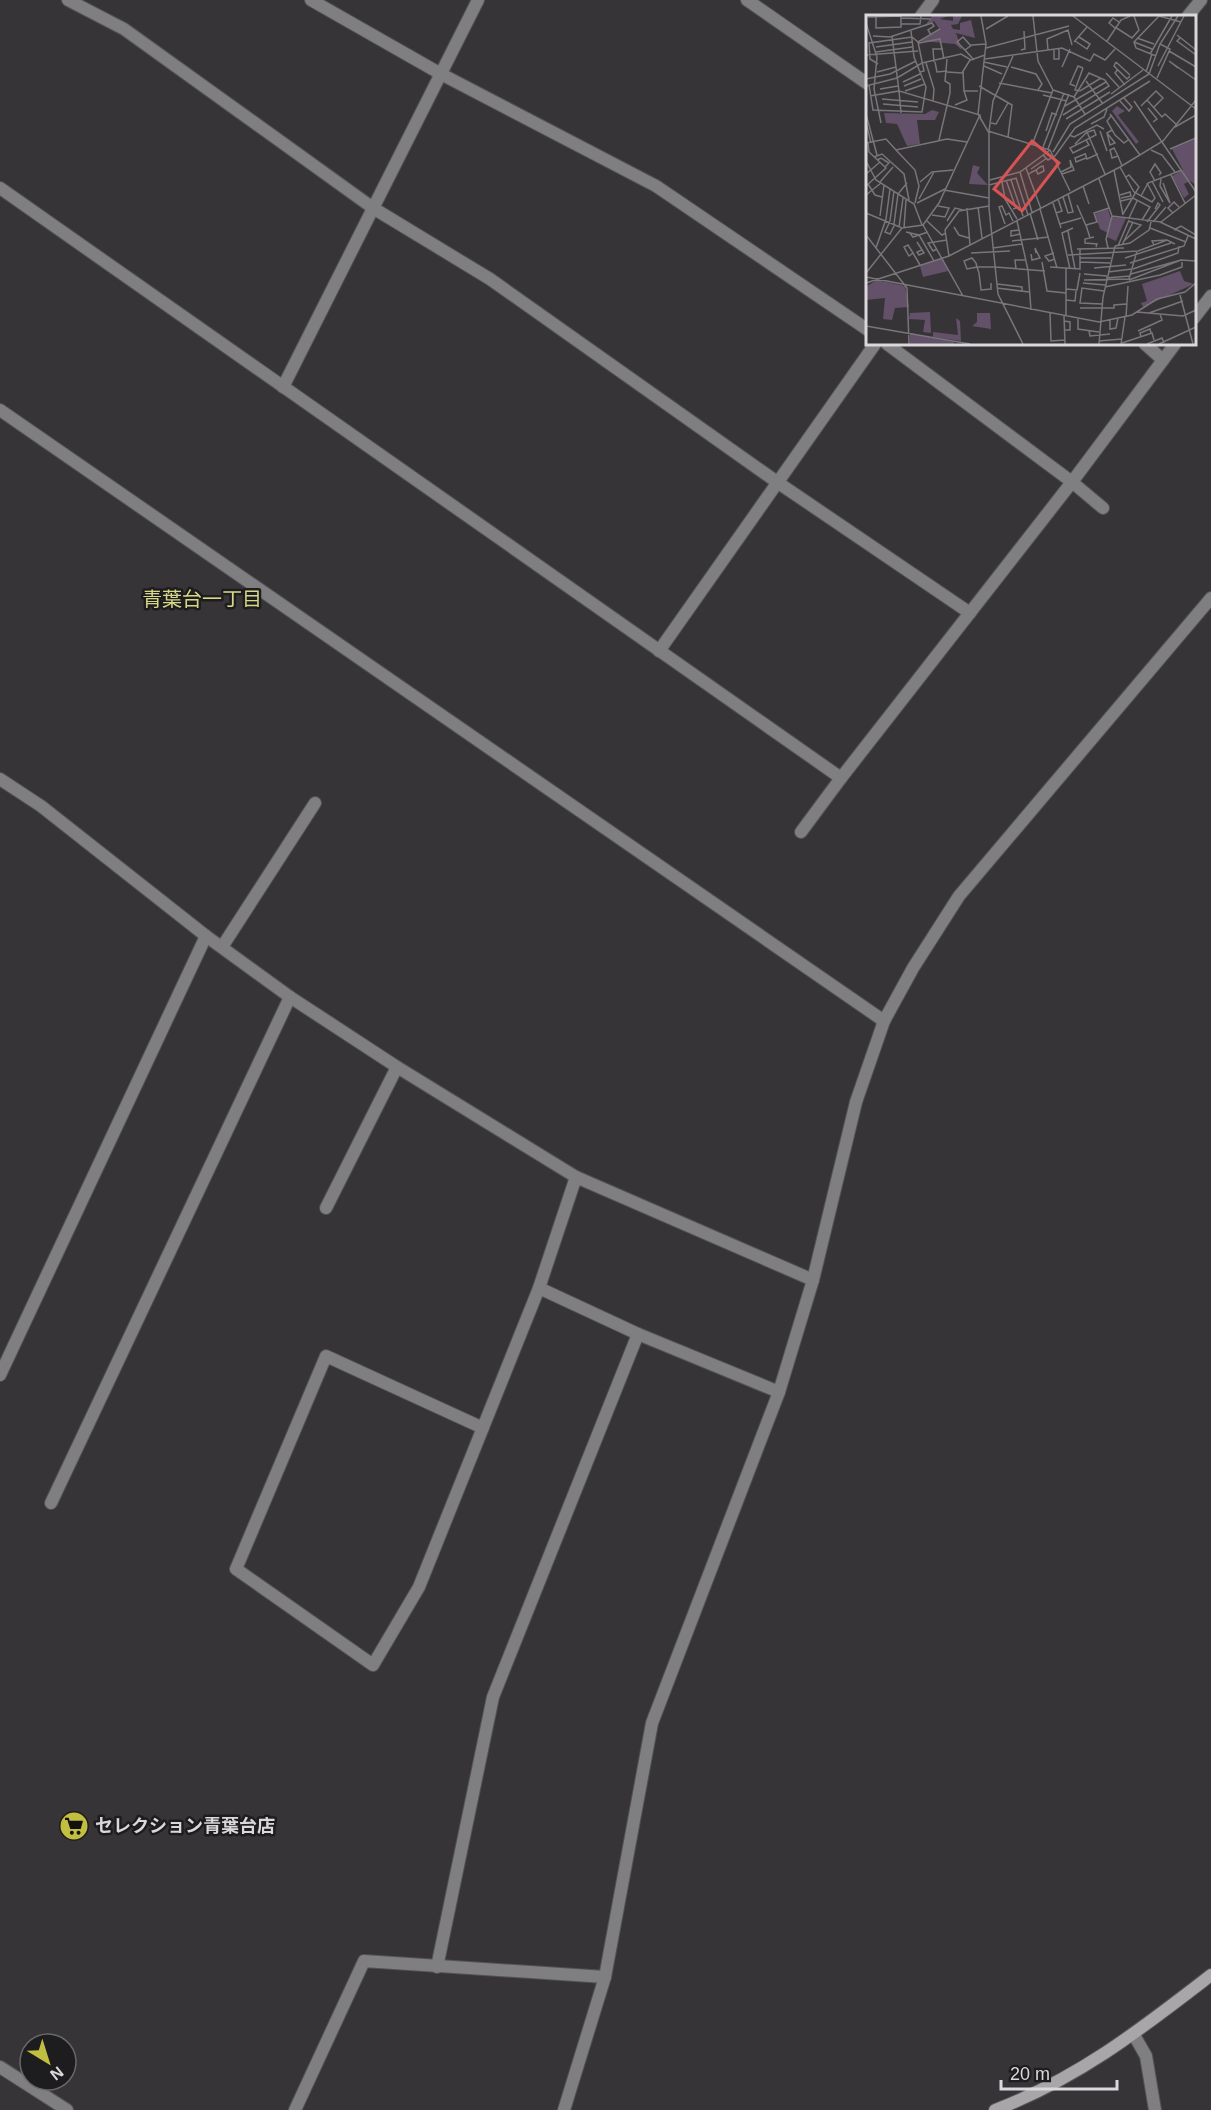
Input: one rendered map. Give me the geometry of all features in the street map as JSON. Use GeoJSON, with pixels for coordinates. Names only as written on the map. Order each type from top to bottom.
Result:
{"type":"FeatureCollection","features":[{"type":"Feature","properties":{"kind":"street"},"geometry":{"type":"LineString","coordinates":[[68,0],[124,29],[373,208],[490,279],[777,482],[970,613]]}},
{"type":"Feature","properties":{"kind":"street"},"geometry":{"type":"LineString","coordinates":[[311,0],[441,74],[656,186],[866,329]]}},
{"type":"Feature","properties":{"kind":"street"},"geometry":{"type":"LineString","coordinates":[[283,387],[478,0]]}},
{"type":"Feature","properties":{"kind":"street"},"geometry":{"type":"LineString","coordinates":[[747,0],[866,83]]}},
{"type":"Feature","properties":{"kind":"street"},"geometry":{"type":"LineString","coordinates":[[922,15],[933,0]]}},
{"type":"Feature","properties":{"kind":"street"},"geometry":{"type":"LineString","coordinates":[[1189,15],[1201,0]]}},
{"type":"Feature","properties":{"kind":"street"},"geometry":{"type":"LineString","coordinates":[[0,188],[841,778]]}},
{"type":"Feature","properties":{"kind":"street"},"geometry":{"type":"LineString","coordinates":[[1196,315],[1211,296]]}},
{"type":"Feature","properties":{"kind":"street"},"geometry":{"type":"LineString","coordinates":[[659,651],[874,345]]}},
{"type":"Feature","properties":{"kind":"street"},"geometry":{"type":"LineString","coordinates":[[888,345],[1072,482],[1103,508]]}},
{"type":"Feature","properties":{"kind":"street"},"geometry":{"type":"LineString","coordinates":[[1146,345],[1163,360]]}},
{"type":"Feature","properties":{"kind":"street"},"geometry":{"type":"LineString","coordinates":[[801,832],[1175,345]]}},
{"type":"Feature","properties":{"kind":"street"},"geometry":{"type":"LineString","coordinates":[[0,410],[884,1021]]}},
{"type":"Feature","properties":{"kind":"street"},"geometry":{"type":"LineString","coordinates":[[564,2110],[605,1977],[652,1723],[779,1392],[813,1280],[856,1102],[884,1021],[913,968],[959,896],[1211,598]]}},
{"type":"Feature","properties":{"kind":"street"},"geometry":{"type":"LineString","coordinates":[[0,779],[41,806],[206,936],[290,997],[397,1067],[576,1177],[813,1280]]}},
{"type":"Feature","properties":{"kind":"street"},"geometry":{"type":"LineString","coordinates":[[222,947],[315,803]]}},
{"type":"Feature","properties":{"kind":"street"},"geometry":{"type":"LineString","coordinates":[[0,1375],[206,936]]}},
{"type":"Feature","properties":{"kind":"street"},"geometry":{"type":"LineString","coordinates":[[51,1503],[290,997]]}},
{"type":"Feature","properties":{"kind":"street"},"geometry":{"type":"LineString","coordinates":[[326,1208],[397,1067]]}},
{"type":"Feature","properties":{"kind":"street"},"geometry":{"type":"LineString","coordinates":[[483,1428],[326,1356],[236,1569],[373,1665],[419,1587],[483,1428],[539,1288],[576,1177]]}},
{"type":"Feature","properties":{"kind":"street"},"geometry":{"type":"LineString","coordinates":[[539,1288],[638,1334],[779,1392]]}},
{"type":"Feature","properties":{"kind":"street"},"geometry":{"type":"LineString","coordinates":[[437,1967],[493,1697],[638,1334]]}},
{"type":"Feature","properties":{"kind":"street"},"geometry":{"type":"LineString","coordinates":[[295,2110],[364,1961],[605,1977]]}},
{"type":"Feature","properties":{"kind":"street"},"geometry":{"type":"LineString","coordinates":[[995,2110],[1032,2096],[1072,2074],[1134,2035],[1211,1975]]}},
{"type":"Feature","properties":{"kind":"street"},"geometry":{"type":"LineString","coordinates":[[1134,2035],[1146,2056],[1155,2110]]}},
{"type":"Feature","properties":{"kind":"street"},"geometry":{"type":"LineString","coordinates":[[0,2067],[67,2110]]}},
{"type":"Feature","properties":{"kind":"place","name":"セレクション青葉台店"},"geometry":{"type":"Point","coordinates":[74,1826]}},
{"type":"Feature","properties":{"kind":"district","name":"青葉台一丁目"},"geometry":{"type":"Point","coordinates":[202,599]}}]}
